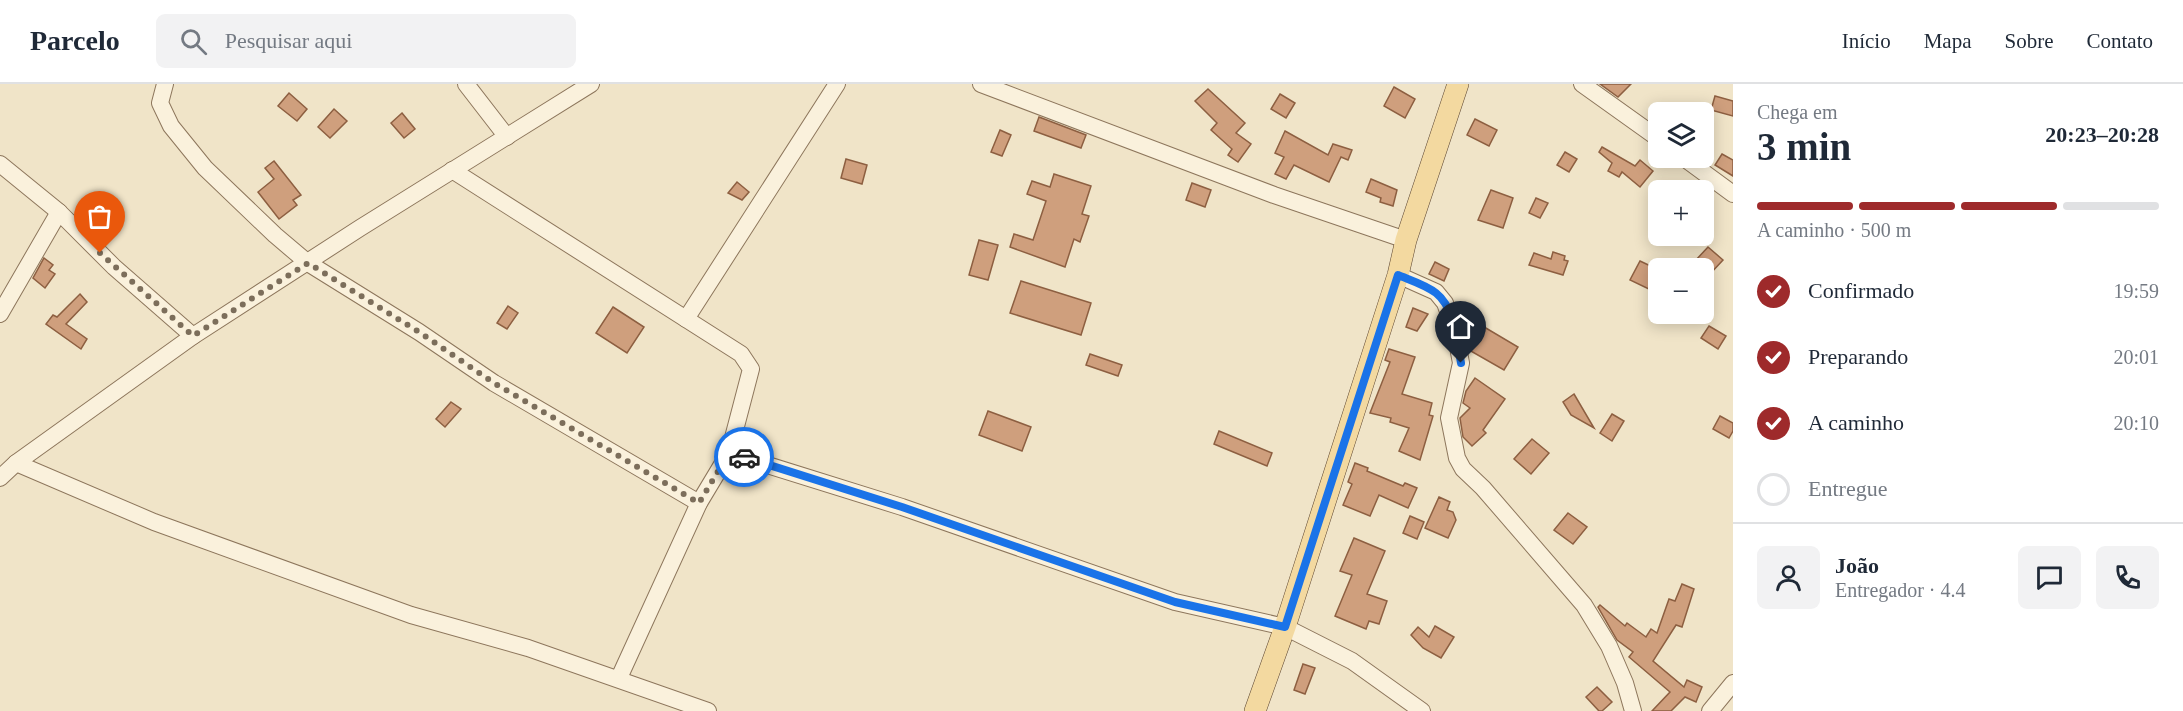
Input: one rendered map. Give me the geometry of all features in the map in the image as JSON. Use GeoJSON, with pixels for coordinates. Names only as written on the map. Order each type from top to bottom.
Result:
{"type":"FeatureCollection","features":[{"type":"Feature","properties":{"kind":"main road"},"geometry":{"type":"LineString","coordinates":[[1255,711],[1285,627],[1398,275],[1406,240],[1458,84]]}},
{"type":"Feature","properties":{"kind":"street"},"geometry":{"type":"LineString","coordinates":[[165,84],[160,103],[171,126],[205,168],[308,263],[419,332],[494,383],[699,503]]}},
{"type":"Feature","properties":{"kind":"street"},"geometry":{"type":"LineString","coordinates":[[466,84],[507,137]]}},
{"type":"Feature","properties":{"kind":"street"},"geometry":{"type":"LineString","coordinates":[[0,478],[16,463],[193,336],[591,84]]}},
{"type":"Feature","properties":{"kind":"street"},"geometry":{"type":"LineString","coordinates":[[686,320],[837,84]]}},
{"type":"Feature","properties":{"kind":"street"},"geometry":{"type":"LineString","coordinates":[[981,84],[1274,195],[1406,240]]}},
{"type":"Feature","properties":{"kind":"street"},"geometry":{"type":"LineString","coordinates":[[1582,84],[1648,131]]}},
{"type":"Feature","properties":{"kind":"street"},"geometry":{"type":"LineString","coordinates":[[0,164],[60,212],[114,267],[193,336]]}},
{"type":"Feature","properties":{"kind":"street"},"geometry":{"type":"LineString","coordinates":[[1698,168],[1733,194]]}},
{"type":"Feature","properties":{"kind":"street"},"geometry":{"type":"LineString","coordinates":[[452,170],[741,354],[750,369],[729,453],[699,503],[619,678]]}},
{"type":"Feature","properties":{"kind":"street"},"geometry":{"type":"LineString","coordinates":[[0,314],[4,295],[60,212]]}},
{"type":"Feature","properties":{"kind":"street"},"geometry":{"type":"LineString","coordinates":[[1398,275],[1436,292],[1445,303],[1455,332],[1461,363],[1449,418],[1457,458],[1463,469],[1483,488],[1584,605],[1609,646],[1625,683],[1633,711]]}},
{"type":"Feature","properties":{"kind":"street"},"geometry":{"type":"LineString","coordinates":[[729,453],[891,503],[1175,602],[1285,627],[1352,661],[1422,711]]}},
{"type":"Feature","properties":{"kind":"street"},"geometry":{"type":"LineString","coordinates":[[16,463],[154,522],[411,615],[528,648],[708,711]]}},
{"type":"Feature","properties":{"kind":"street"},"geometry":{"type":"LineString","coordinates":[[1710,711],[1733,683]]}},
{"type":"Feature","properties":{"kind":"building"},"geometry":{"type":"Polygon","coordinates":[[[1600,84],[1631,84],[1618,97],[1600,84]]]}},
{"type":"Feature","properties":{"kind":"building"},"geometry":{"type":"Polygon","coordinates":[[[1394,87],[1415,99],[1405,118],[1384,106],[1394,87]]]}},
{"type":"Feature","properties":{"kind":"building"},"geometry":{"type":"Polygon","coordinates":[[[1208,89],[1245,123],[1236,133],[1251,144],[1238,162],[1228,155],[1232,149],[1211,130],[1217,123],[1195,101],[1208,89]]]}},
{"type":"Feature","properties":{"kind":"building"},"geometry":{"type":"Polygon","coordinates":[[[289,93],[307,109],[297,121],[278,106],[289,93]]]}},
{"type":"Feature","properties":{"kind":"building"},"geometry":{"type":"Polygon","coordinates":[[[1280,94],[1295,103],[1286,118],[1271,109],[1280,94]]]}},
{"type":"Feature","properties":{"kind":"building"},"geometry":{"type":"Polygon","coordinates":[[[1715,96],[1733,101],[1733,116],[1714,111],[1715,96]]]}},
{"type":"Feature","properties":{"kind":"building"},"geometry":{"type":"Polygon","coordinates":[[[334,109],[347,121],[330,138],[318,127],[334,109]]]}},
{"type":"Feature","properties":{"kind":"building"},"geometry":{"type":"Polygon","coordinates":[[[402,113],[415,129],[404,138],[391,123],[402,113]]]}},
{"type":"Feature","properties":{"kind":"building"},"geometry":{"type":"Polygon","coordinates":[[[1039,117],[1086,135],[1081,148],[1034,131],[1039,117]]]}},
{"type":"Feature","properties":{"kind":"building"},"geometry":{"type":"Polygon","coordinates":[[[1475,119],[1497,130],[1489,146],[1467,135],[1475,119]]]}},
{"type":"Feature","properties":{"kind":"building"},"geometry":{"type":"Polygon","coordinates":[[[1000,130],[1011,135],[1002,156],[991,152],[1000,130]]]}},
{"type":"Feature","properties":{"kind":"building"},"geometry":{"type":"Polygon","coordinates":[[[1285,131],[1328,155],[1333,144],[1352,150],[1348,160],[1341,157],[1329,182],[1294,165],[1286,179],[1275,174],[1284,157],[1275,153],[1285,131]]]}},
{"type":"Feature","properties":{"kind":"building"},"geometry":{"type":"Polygon","coordinates":[[[1602,147],[1635,166],[1640,160],[1653,171],[1640,187],[1622,172],[1619,177],[1608,171],[1612,163],[1599,152],[1602,147]]]}},
{"type":"Feature","properties":{"kind":"building"},"geometry":{"type":"Polygon","coordinates":[[[1565,152],[1577,159],[1569,172],[1557,165],[1565,152]]]}},
{"type":"Feature","properties":{"kind":"building"},"geometry":{"type":"Polygon","coordinates":[[[1722,154],[1733,160],[1733,176],[1715,165],[1722,154]]]}},
{"type":"Feature","properties":{"kind":"building"},"geometry":{"type":"Polygon","coordinates":[[[846,159],[867,165],[862,184],[841,178],[846,159]]]}},
{"type":"Feature","properties":{"kind":"building"},"geometry":{"type":"Polygon","coordinates":[[[274,161],[301,195],[293,200],[297,205],[279,219],[258,192],[274,179],[265,168],[274,161]]]}},
{"type":"Feature","properties":{"kind":"building"},"geometry":{"type":"Polygon","coordinates":[[[1054,174],[1091,186],[1082,214],[1089,216],[1080,242],[1074,239],[1065,267],[1010,247],[1014,234],[1033,240],[1046,201],[1027,194],[1032,181],[1050,187],[1054,174]]]}},
{"type":"Feature","properties":{"kind":"building"},"geometry":{"type":"Polygon","coordinates":[[[1371,179],[1397,190],[1393,206],[1380,202],[1381,198],[1366,192],[1371,179]]]}},
{"type":"Feature","properties":{"kind":"building"},"geometry":{"type":"Polygon","coordinates":[[[737,182],[749,192],[742,200],[728,193],[737,182]]]}},
{"type":"Feature","properties":{"kind":"building"},"geometry":{"type":"Polygon","coordinates":[[[1192,183],[1211,190],[1205,207],[1186,200],[1192,183]]]}},
{"type":"Feature","properties":{"kind":"building"},"geometry":{"type":"Polygon","coordinates":[[[1491,190],[1513,198],[1503,228],[1478,220],[1491,190]]]}},
{"type":"Feature","properties":{"kind":"building"},"geometry":{"type":"Polygon","coordinates":[[[1536,198],[1548,203],[1540,218],[1529,213],[1536,198]]]}},
{"type":"Feature","properties":{"kind":"building"},"geometry":{"type":"Polygon","coordinates":[[[979,240],[998,245],[988,280],[969,275],[979,240]]]}},
{"type":"Feature","properties":{"kind":"building"},"geometry":{"type":"Polygon","coordinates":[[[1708,247],[1723,260],[1714,270],[1714,258],[1698,258],[1708,247]]]}},
{"type":"Feature","properties":{"kind":"building"},"geometry":{"type":"Polygon","coordinates":[[[1553,252],[1565,256],[1564,260],[1568,261],[1563,275],[1529,265],[1534,253],[1551,259],[1553,252]]]}},
{"type":"Feature","properties":{"kind":"building"},"geometry":{"type":"Polygon","coordinates":[[[44,258],[53,265],[49,270],[55,274],[45,288],[33,278],[44,258]]]}},
{"type":"Feature","properties":{"kind":"building"},"geometry":{"type":"Polygon","coordinates":[[[1640,261],[1648,265],[1648,289],[1630,280],[1640,261]]]}},
{"type":"Feature","properties":{"kind":"building"},"geometry":{"type":"Polygon","coordinates":[[[1435,262],[1449,269],[1444,281],[1429,274],[1435,262]]]}},
{"type":"Feature","properties":{"kind":"building"},"geometry":{"type":"Polygon","coordinates":[[[1021,281],[1091,303],[1081,335],[1010,313],[1021,281]]]}},
{"type":"Feature","properties":{"kind":"building"},"geometry":{"type":"Polygon","coordinates":[[[80,294],[87,302],[66,324],[87,339],[81,349],[46,324],[53,315],[57,317],[80,294]]]}},
{"type":"Feature","properties":{"kind":"building"},"geometry":{"type":"Polygon","coordinates":[[[508,306],[518,313],[507,329],[497,323],[508,306]]]}},
{"type":"Feature","properties":{"kind":"building"},"geometry":{"type":"Polygon","coordinates":[[[613,307],[644,327],[627,353],[596,333],[613,307]]]}},
{"type":"Feature","properties":{"kind":"building"},"geometry":{"type":"Polygon","coordinates":[[[1413,308],[1428,314],[1417,331],[1406,327],[1413,308]]]}},
{"type":"Feature","properties":{"kind":"building"},"geometry":{"type":"Polygon","coordinates":[[[1474,321],[1518,347],[1504,370],[1469,350],[1466,335],[1474,321]]]}},
{"type":"Feature","properties":{"kind":"building"},"geometry":{"type":"Polygon","coordinates":[[[1709,326],[1726,336],[1718,349],[1701,338],[1709,326]]]}},
{"type":"Feature","properties":{"kind":"building"},"geometry":{"type":"Polygon","coordinates":[[[1389,349],[1415,357],[1402,394],[1432,403],[1429,415],[1433,416],[1420,460],[1399,451],[1409,428],[1390,422],[1391,418],[1370,413],[1390,362],[1385,360],[1389,349]]]}},
{"type":"Feature","properties":{"kind":"building"},"geometry":{"type":"Polygon","coordinates":[[[1090,354],[1122,365],[1118,376],[1086,365],[1090,354]]]}},
{"type":"Feature","properties":{"kind":"building"},"geometry":{"type":"Polygon","coordinates":[[[1475,378],[1505,399],[1483,430],[1486,433],[1472,446],[1463,437],[1460,418],[1470,408],[1463,403],[1466,391],[1475,378]]]}},
{"type":"Feature","properties":{"kind":"building"},"geometry":{"type":"Polygon","coordinates":[[[1574,394],[1594,428],[1571,415],[1563,402],[1574,394]]]}},
{"type":"Feature","properties":{"kind":"building"},"geometry":{"type":"Polygon","coordinates":[[[451,402],[461,409],[445,427],[436,419],[451,402]]]}},
{"type":"Feature","properties":{"kind":"building"},"geometry":{"type":"Polygon","coordinates":[[[988,411],[1031,427],[1022,451],[979,435],[988,411]]]}},
{"type":"Feature","properties":{"kind":"building"},"geometry":{"type":"Polygon","coordinates":[[[1612,414],[1624,421],[1612,441],[1600,433],[1612,414]]]}},
{"type":"Feature","properties":{"kind":"building"},"geometry":{"type":"Polygon","coordinates":[[[1720,416],[1733,423],[1733,431],[1729,438],[1713,429],[1720,416]]]}},
{"type":"Feature","properties":{"kind":"building"},"geometry":{"type":"Polygon","coordinates":[[[1219,431],[1272,453],[1267,466],[1214,444],[1219,431]]]}},
{"type":"Feature","properties":{"kind":"building"},"geometry":{"type":"Polygon","coordinates":[[[1532,439],[1549,453],[1531,474],[1514,459],[1532,439]]]}},
{"type":"Feature","properties":{"kind":"building"},"geometry":{"type":"Polygon","coordinates":[[[1355,463],[1368,468],[1367,471],[1403,486],[1405,483],[1417,488],[1408,508],[1379,495],[1370,516],[1343,505],[1352,484],[1348,482],[1355,463]]]}},
{"type":"Feature","properties":{"kind":"building"},"geometry":{"type":"Polygon","coordinates":[[[1439,497],[1450,502],[1447,510],[1453,512],[1456,520],[1448,538],[1425,528],[1439,497]]]}},
{"type":"Feature","properties":{"kind":"building"},"geometry":{"type":"Polygon","coordinates":[[[1568,513],[1587,527],[1573,544],[1554,530],[1568,513]]]}},
{"type":"Feature","properties":{"kind":"building"},"geometry":{"type":"Polygon","coordinates":[[[1410,516],[1424,522],[1417,539],[1403,533],[1410,516]]]}},
{"type":"Feature","properties":{"kind":"building"},"geometry":{"type":"Polygon","coordinates":[[[1354,538],[1385,551],[1367,594],[1387,601],[1379,624],[1369,621],[1366,629],[1335,616],[1352,575],[1340,571],[1354,538]]]}},
{"type":"Feature","properties":{"kind":"building"},"geometry":{"type":"Polygon","coordinates":[[[1682,584],[1694,589],[1682,627],[1676,625],[1653,661],[1684,687],[1687,680],[1702,687],[1696,702],[1685,697],[1671,711],[1652,711],[1670,692],[1629,657],[1633,652],[1617,640],[1598,607],[1600,605],[1625,626],[1627,623],[1646,637],[1651,629],[1657,633],[1669,599],[1675,601],[1682,584]]]}},
{"type":"Feature","properties":{"kind":"building"},"geometry":{"type":"Polygon","coordinates":[[[1435,626],[1454,637],[1441,658],[1423,648],[1411,635],[1418,627],[1429,637],[1435,626]]]}},
{"type":"Feature","properties":{"kind":"building"},"geometry":{"type":"Polygon","coordinates":[[[1303,664],[1315,668],[1305,694],[1294,690],[1303,664]]]}},
{"type":"Feature","properties":{"kind":"building"},"geometry":{"type":"Polygon","coordinates":[[[1597,687],[1612,702],[1602,711],[1599,711],[1586,697],[1597,687]]]}},
{"type":"Feature","properties":{"kind":"way so far"},"geometry":{"type":"LineString","coordinates":[[100,253],[193,336],[308,263],[419,332],[494,383],[699,503],[729,453],[744,457]]}},
{"type":"Feature","properties":{"kind":"route"},"geometry":{"type":"LineString","coordinates":[[744,457],[902,507],[1175,602],[1285,627],[1398,275],[1436,292],[1445,303],[1455,332],[1461,363]]}}]}
